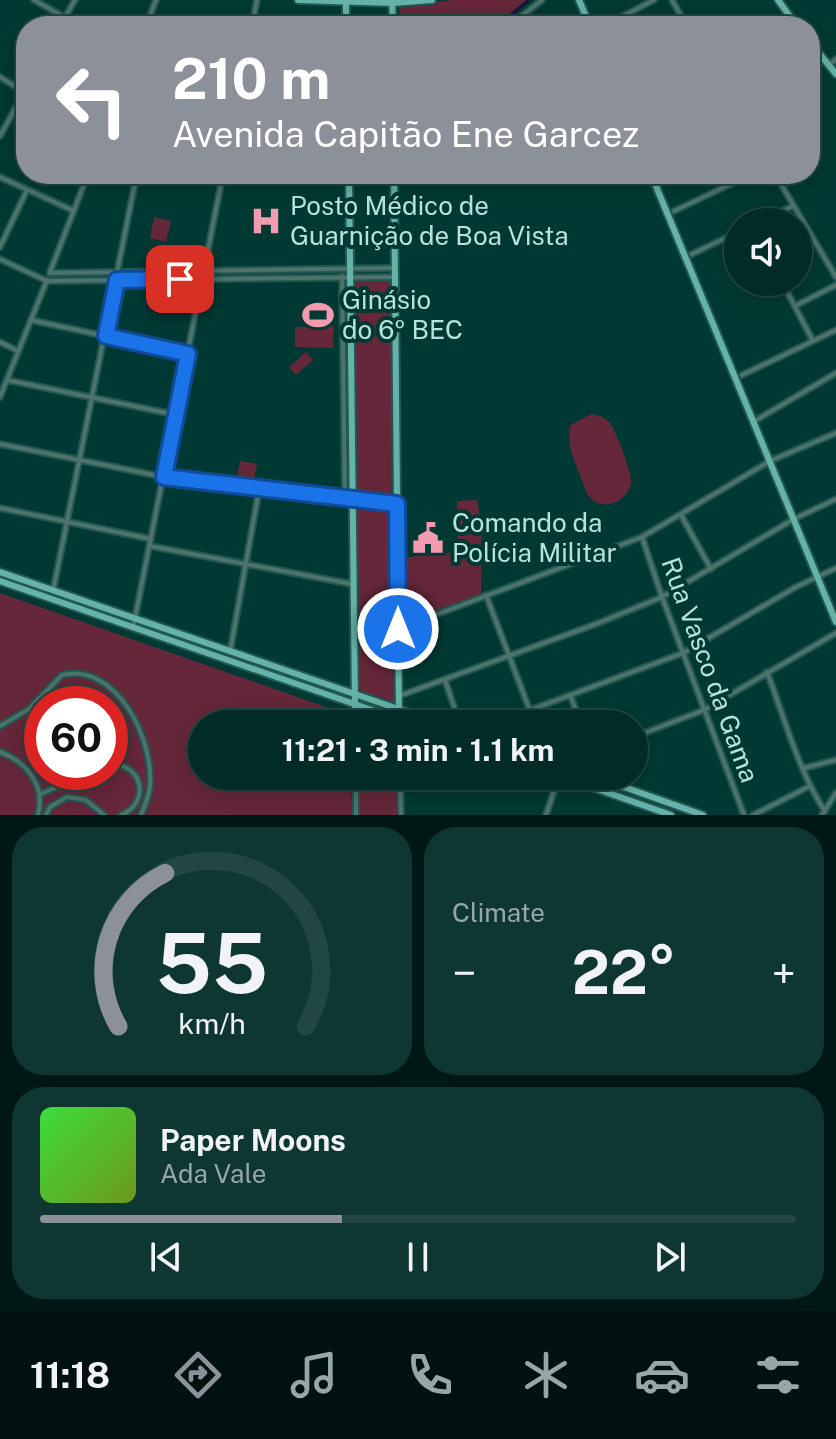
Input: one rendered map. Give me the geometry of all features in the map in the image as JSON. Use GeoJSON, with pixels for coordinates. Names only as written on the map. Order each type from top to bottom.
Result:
{"type":"FeatureCollection","features":[{"type":"Feature","properties":{"kind":"main road"},"geometry":{"type":"LineString","coordinates":[[298,0],[432,0]]}},
{"type":"Feature","properties":{"kind":"main road"},"geometry":{"type":"LineString","coordinates":[[820,54],[836,74]]}},
{"type":"Feature","properties":{"kind":"main road"},"geometry":{"type":"LineString","coordinates":[[349,184],[348,499],[355,706]]}},
{"type":"Feature","properties":{"kind":"main road"},"geometry":{"type":"LineString","coordinates":[[0,572],[399,710],[394,184]]}},
{"type":"Feature","properties":{"kind":"main road"},"geometry":{"type":"LineString","coordinates":[[655,184],[836,622]]}},
{"type":"Feature","properties":{"kind":"main road"},"geometry":{"type":"LineString","coordinates":[[348,499],[397,504]]}},
{"type":"Feature","properties":{"kind":"main road"},"geometry":{"type":"LineString","coordinates":[[0,581],[366,710]]}},
{"type":"Feature","properties":{"kind":"main road"},"geometry":{"type":"LineString","coordinates":[[603,790],[671,815]]}},
{"type":"Feature","properties":{"kind":"main road"},"geometry":{"type":"LineString","coordinates":[[617,790],[621,796]]}},
{"type":"Feature","properties":{"kind":"main road"},"geometry":{"type":"LineString","coordinates":[[632,790],[703,815]]}},
{"type":"Feature","properties":{"kind":"street"},"geometry":{"type":"LineString","coordinates":[[34,0],[62,16]]}},
{"type":"Feature","properties":{"kind":"street"},"geometry":{"type":"LineString","coordinates":[[522,16],[542,0]]}},
{"type":"Feature","properties":{"kind":"street"},"geometry":{"type":"LineString","coordinates":[[623,16],[654,0]]}},
{"type":"Feature","properties":{"kind":"street"},"geometry":{"type":"LineString","coordinates":[[829,65],[836,59]]}},
{"type":"Feature","properties":{"kind":"street"},"geometry":{"type":"LineString","coordinates":[[0,136],[16,107]]}},
{"type":"Feature","properties":{"kind":"street"},"geometry":{"type":"LineString","coordinates":[[0,177],[74,211]]}},
{"type":"Feature","properties":{"kind":"street"},"geometry":{"type":"LineString","coordinates":[[0,397],[84,184]]}},
{"type":"Feature","properties":{"kind":"street"},"geometry":{"type":"LineString","coordinates":[[53,591],[135,184]]}},
{"type":"Feature","properties":{"kind":"street"},"geometry":{"type":"LineString","coordinates":[[133,628],[221,184]]}},
{"type":"Feature","properties":{"kind":"street"},"geometry":{"type":"LineString","coordinates":[[674,211],[731,184]]}},
{"type":"Feature","properties":{"kind":"street"},"geometry":{"type":"LineString","coordinates":[[781,184],[836,277]]}},
{"type":"Feature","properties":{"kind":"street"},"geometry":{"type":"LineString","coordinates":[[0,247],[27,190]]}},
{"type":"Feature","properties":{"kind":"street"},"geometry":{"type":"LineString","coordinates":[[790,208],[794,206]]}},
{"type":"Feature","properties":{"kind":"street"},"geometry":{"type":"LineString","coordinates":[[692,254],[724,239]]}},
{"type":"Feature","properties":{"kind":"street"},"geometry":{"type":"LineString","coordinates":[[0,259],[47,281],[330,277],[395,268]]}},
{"type":"Feature","properties":{"kind":"street"},"geometry":{"type":"LineString","coordinates":[[50,273],[330,269],[347,274],[395,277]]}},
{"type":"Feature","properties":{"kind":"street"},"geometry":{"type":"LineString","coordinates":[[330,269],[330,277]]}},
{"type":"Feature","properties":{"kind":"street"},"geometry":{"type":"LineString","coordinates":[[264,270],[265,278]]}},
{"type":"Feature","properties":{"kind":"street"},"geometry":{"type":"LineString","coordinates":[[795,306],[836,285]]}},
{"type":"Feature","properties":{"kind":"street"},"geometry":{"type":"LineString","coordinates":[[790,296],[813,341]]}},
{"type":"Feature","properties":{"kind":"street"},"geometry":{"type":"LineString","coordinates":[[31,320],[188,354]]}},
{"type":"Feature","properties":{"kind":"street"},"geometry":{"type":"LineString","coordinates":[[742,375],[836,330]]}},
{"type":"Feature","properties":{"kind":"street"},"geometry":{"type":"LineString","coordinates":[[0,342],[18,351]]}},
{"type":"Feature","properties":{"kind":"street"},"geometry":{"type":"LineString","coordinates":[[753,422],[836,373]]}},
{"type":"Feature","properties":{"kind":"street"},"geometry":{"type":"LineString","coordinates":[[7,380],[177,415]]}},
{"type":"Feature","properties":{"kind":"street"},"geometry":{"type":"LineString","coordinates":[[398,629],[642,537],[770,461],[836,433]]}},
{"type":"Feature","properties":{"kind":"street"},"geometry":{"type":"LineString","coordinates":[[0,444],[164,477],[348,499]]}},
{"type":"Feature","properties":{"kind":"street"},"geometry":{"type":"LineString","coordinates":[[230,652],[259,490]]}},
{"type":"Feature","properties":{"kind":"street"},"geometry":{"type":"LineString","coordinates":[[399,696],[662,597],[794,519],[836,499]]}},
{"type":"Feature","properties":{"kind":"street"},"geometry":{"type":"LineString","coordinates":[[0,508],[151,539]]}},
{"type":"Feature","properties":{"kind":"street"},"geometry":{"type":"LineString","coordinates":[[681,515],[711,569]]}},
{"type":"Feature","properties":{"kind":"street","name":"Rua Vasco da Gama"},"geometry":{"type":"LineString","coordinates":[[642,537],[744,815]]}},
{"type":"Feature","properties":{"kind":"street"},"geometry":{"type":"LineString","coordinates":[[150,546],[352,584]]}},
{"type":"Feature","properties":{"kind":"street"},"geometry":{"type":"LineString","coordinates":[[533,710],[683,653],[779,596],[836,568]]}},
{"type":"Feature","properties":{"kind":"street"},"geometry":{"type":"LineString","coordinates":[[486,595],[530,710]]}},
{"type":"Feature","properties":{"kind":"street"},"geometry":{"type":"LineString","coordinates":[[648,732],[704,710],[836,633]]}},
{"type":"Feature","properties":{"kind":"street"},"geometry":{"type":"LineString","coordinates":[[767,672],[804,768],[808,787],[823,813],[836,793]]}},
{"type":"Feature","properties":{"kind":"street"},"geometry":{"type":"LineString","coordinates":[[0,726],[29,709],[62,675],[86,675],[104,683],[127,705],[144,743],[150,766],[150,784],[141,815]]}},
{"type":"Feature","properties":{"kind":"street"},"geometry":{"type":"LineString","coordinates":[[445,680],[455,710]]}},
{"type":"Feature","properties":{"kind":"street"},"geometry":{"type":"LineString","coordinates":[[571,697],[576,710]]}},
{"type":"Feature","properties":{"kind":"street"},"geometry":{"type":"LineString","coordinates":[[0,752],[24,765],[43,799],[38,815]]}},
{"type":"Feature","properties":{"kind":"street"},"geometry":{"type":"LineString","coordinates":[[804,768],[836,760]]}},
{"type":"Feature","properties":{"kind":"street"},"geometry":{"type":"LineString","coordinates":[[121,815],[133,808],[140,799],[142,789],[133,770],[128,768]]}},
{"type":"Feature","properties":{"kind":"street"},"geometry":{"type":"LineString","coordinates":[[753,815],[808,787]]}},
{"type":"Feature","properties":{"kind":"street"},"geometry":{"type":"LineString","coordinates":[[40,794],[49,790]]}},
{"type":"Feature","properties":{"kind":"street"},"geometry":{"type":"LineString","coordinates":[[356,790],[356,815]]}},
{"type":"Feature","properties":{"kind":"street"},"geometry":{"type":"LineString","coordinates":[[400,790],[401,815]]}},
{"type":"Feature","properties":{"kind":"street"},"geometry":{"type":"LineString","coordinates":[[546,815],[555,790]]}},
{"type":"Feature","properties":{"kind":"street"},"geometry":{"type":"LineString","coordinates":[[46,815],[50,807],[67,797],[86,800],[104,815]]}},
{"type":"Feature","properties":{"kind":"shaded area"},"geometry":{"type":"Polygon","coordinates":[[[452,0],[526,0],[507,16],[400,16],[399,6],[452,0]]]}},
{"type":"Feature","properties":{"kind":"shaded area"},"geometry":{"type":"Polygon","coordinates":[[[154,217],[171,221],[166,242],[150,238],[154,217]]]}},
{"type":"Feature","properties":{"kind":"shaded area"},"geometry":{"type":"Polygon","coordinates":[[[349,277],[395,277],[392,294],[397,700],[394,702],[357,691],[349,277]]]}},
{"type":"Feature","properties":{"kind":"shaded area"},"geometry":{"type":"Polygon","coordinates":[[[334,326],[333,348],[295,347],[295,327],[334,326]]]}},
{"type":"Feature","properties":{"kind":"shaded area"},"geometry":{"type":"Polygon","coordinates":[[[306,352],[313,360],[296,375],[289,367],[306,352]]]}},
{"type":"Feature","properties":{"kind":"shaded area"},"geometry":{"type":"Polygon","coordinates":[[[591,414],[604,418],[611,425],[629,471],[631,484],[628,491],[619,501],[612,503],[600,504],[588,495],[572,452],[569,439],[571,425],[591,414]]]}},
{"type":"Feature","properties":{"kind":"shaded area"},"geometry":{"type":"Polygon","coordinates":[[[240,461],[257,464],[253,484],[236,482],[240,461]]]}},
{"type":"Feature","properties":{"kind":"shaded area"},"geometry":{"type":"Polygon","coordinates":[[[477,500],[482,525],[481,598],[398,629],[398,558],[458,552],[457,501],[477,500]]]}},
{"type":"Feature","properties":{"kind":"shaded area"},"geometry":{"type":"Polygon","coordinates":[[[0,593],[335,710],[188,710],[188,790],[351,790],[353,815],[0,815],[0,593]]]}},
{"type":"Feature","properties":{"kind":"shaded area"},"geometry":{"type":"Polygon","coordinates":[[[359,790],[398,790],[398,815],[359,815],[359,790]]]}},
{"type":"Feature","properties":{"kind":"waterway"},"geometry":{"type":"LineString","coordinates":[[510,16],[529,0]]}},
{"type":"Feature","properties":{"kind":"place","name":"Posto Médico de Guarnição de Boa Vista"},"geometry":{"type":"Point","coordinates":[266,221]}},
{"type":"Feature","properties":{"kind":"place","name":"Ginásio do 6º BEC"},"geometry":{"type":"Point","coordinates":[318,315]}},
{"type":"Feature","properties":{"kind":"place","name":"Comando da Polícia Militar"},"geometry":{"type":"Point","coordinates":[428,538]}},
{"type":"Feature","properties":{"kind":"route"},"geometry":{"type":"LineString","coordinates":[[180,279],[117,280],[106,336],[188,354],[164,477],[397,504],[398,629]]}}]}
